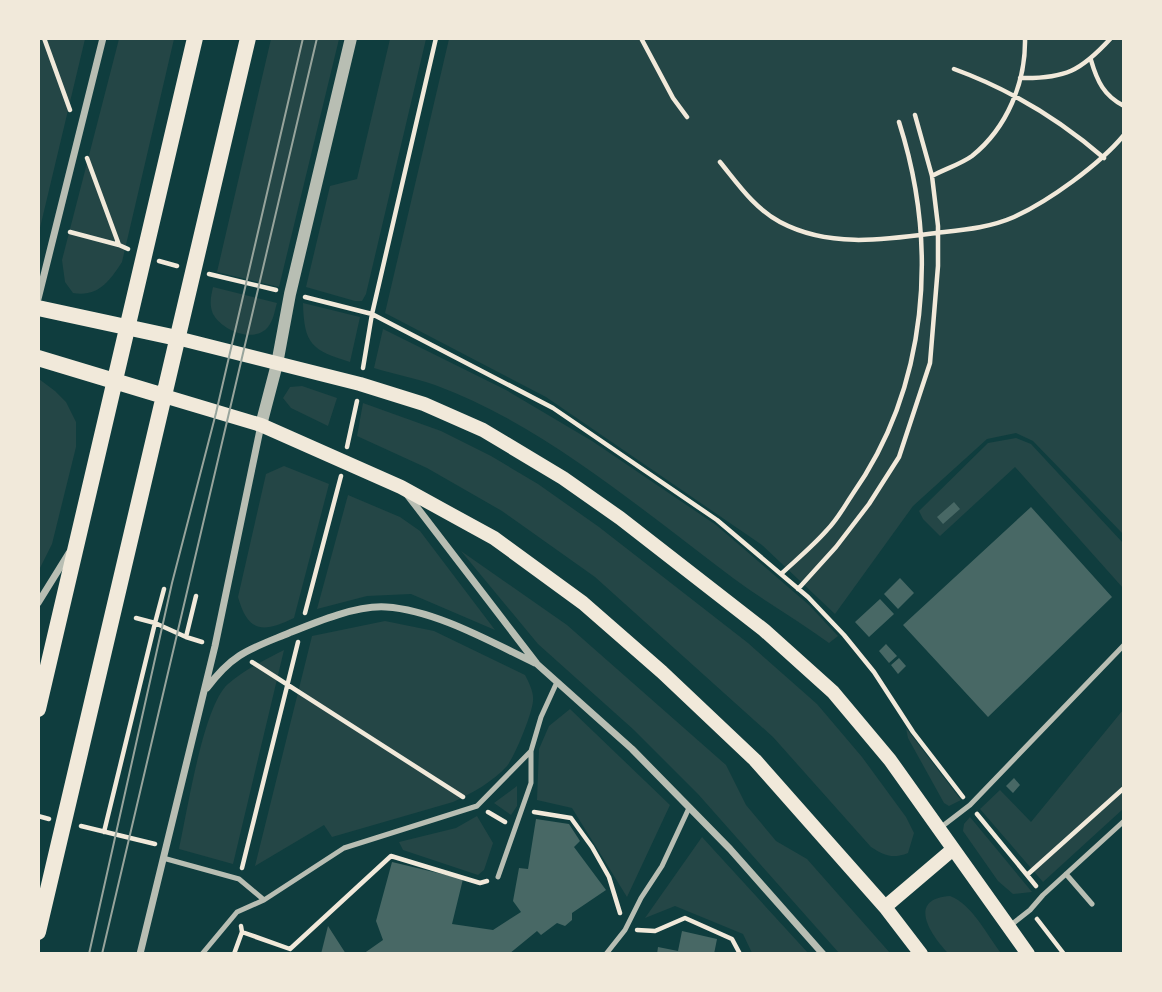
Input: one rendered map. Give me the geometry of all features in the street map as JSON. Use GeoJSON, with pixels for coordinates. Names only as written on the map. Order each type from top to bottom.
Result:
{"type":"FeatureCollection","features":[{"type":"Feature","properties":{"kind":"main road"},"geometry":{"type":"LineString","coordinates":[[38,709],[195,38]]}},
{"type":"Feature","properties":{"kind":"main road"},"geometry":{"type":"LineString","coordinates":[[38,932],[248,38]]}},
{"type":"Feature","properties":{"kind":"main road"},"geometry":{"type":"LineString","coordinates":[[38,308],[177,338],[360,384],[424,404],[483,430],[563,478],[620,518],[764,630],[833,692],[890,760],[937,830],[1028,954]]}},
{"type":"Feature","properties":{"kind":"main road"},"geometry":{"type":"LineString","coordinates":[[38,358],[216,414],[261,425],[401,487],[494,538],[603,620],[755,760],[885,907],[921,954]]}},
{"type":"Feature","properties":{"kind":"main road"},"geometry":{"type":"LineString","coordinates":[[885,907],[952,850]]}},
{"type":"Feature","properties":{"kind":"street"},"geometry":{"type":"LineString","coordinates":[[38,299],[103,38]]}},
{"type":"Feature","properties":{"kind":"street"},"geometry":{"type":"LineString","coordinates":[[140,954],[215,646],[290,294],[351,38]]}},
{"type":"Feature","properties":{"kind":"street"},"geometry":{"type":"LineString","coordinates":[[401,487],[537,664],[632,749],[823,954]]}},
{"type":"Feature","properties":{"kind":"street"},"geometry":{"type":"LineString","coordinates":[[38,603],[80,534]]}},
{"type":"Feature","properties":{"kind":"street"},"geometry":{"type":"LineString","coordinates":[[204,691],[219,671],[239,654],[327,617],[384,607],[410,610],[486,640],[537,664]]}},
{"type":"Feature","properties":{"kind":"lane"},"geometry":{"type":"LineString","coordinates":[[937,830],[970,805],[1124,645]]}},
{"type":"Feature","properties":{"kind":"lane"},"geometry":{"type":"LineString","coordinates":[[498,877],[531,783],[531,751],[541,717],[557,682]]}},
{"type":"Feature","properties":{"kind":"lane"},"geometry":{"type":"LineString","coordinates":[[202,954],[237,912],[264,900],[344,848],[477,806],[531,751]]}},
{"type":"Feature","properties":{"kind":"lane"},"geometry":{"type":"LineString","coordinates":[[606,954],[625,930],[641,898],[662,866],[689,808]]}},
{"type":"Feature","properties":{"kind":"lane"},"geometry":{"type":"LineString","coordinates":[[1008,927],[1030,910],[1124,821]]}},
{"type":"Feature","properties":{"kind":"lane"},"geometry":{"type":"LineString","coordinates":[[163,858],[239,879],[264,900]]}},
{"type":"Feature","properties":{"kind":"lane"},"geometry":{"type":"LineString","coordinates":[[1066,874],[1092,904]]}},
{"type":"Feature","properties":{"kind":"path"},"geometry":{"type":"LineString","coordinates":[[436,38],[372,314],[553,408],[717,520],[781,574],[844,635],[874,672],[913,732],[1043,895]]}},
{"type":"Feature","properties":{"kind":"path"},"geometry":{"type":"LineString","coordinates":[[641,38],[666,86],[687,117]]}},
{"type":"Feature","properties":{"kind":"path"},"geometry":{"type":"LineString","coordinates":[[932,176],[971,156],[1001,124],[1015,96],[1025,57],[1025,38]]}},
{"type":"Feature","properties":{"kind":"path"},"geometry":{"type":"LineString","coordinates":[[1020,78],[1048,78],[1073,70],[1091,60],[1111,38]]}},
{"type":"Feature","properties":{"kind":"path"},"geometry":{"type":"LineString","coordinates":[[1091,60],[1098,83],[1114,101],[1124,106]]}},
{"type":"Feature","properties":{"kind":"path"},"geometry":{"type":"LineString","coordinates":[[954,69],[1015,96],[1082,139],[1104,158]]}},
{"type":"Feature","properties":{"kind":"path"},"geometry":{"type":"LineString","coordinates":[[798,589],[844,536],[899,457],[930,363],[938,233],[932,176],[915,115]]}},
{"type":"Feature","properties":{"kind":"path"},"geometry":{"type":"LineString","coordinates":[[781,574],[828,529],[859,486],[879,453],[901,401],[913,352],[921,300],[921,235],[908,152],[899,122]]}},
{"type":"Feature","properties":{"kind":"path"},"geometry":{"type":"LineString","coordinates":[[720,162],[764,212],[803,231],[833,239],[878,241],[993,225],[1014,217],[1104,158],[1124,135]]}},
{"type":"Feature","properties":{"kind":"path"},"geometry":{"type":"LineString","coordinates":[[70,232],[119,244],[143,257]]}},
{"type":"Feature","properties":{"kind":"path"},"geometry":{"type":"LineString","coordinates":[[239,879],[344,463]]}},
{"type":"Feature","properties":{"kind":"path"},"geometry":{"type":"LineString","coordinates":[[104,832],[163,589]]}},
{"type":"Feature","properties":{"kind":"path"},"geometry":{"type":"LineString","coordinates":[[187,637],[196,596]]}},
{"type":"Feature","properties":{"kind":"path"},"geometry":{"type":"LineString","coordinates":[[136,618],[215,646]]}},
{"type":"Feature","properties":{"kind":"path"},"geometry":{"type":"LineString","coordinates":[[239,654],[477,806],[517,826],[530,812],[571,818],[609,877],[625,930],[655,931],[685,918],[732,939],[740,954]]}},
{"type":"Feature","properties":{"kind":"path"},"geometry":{"type":"LineString","coordinates":[[1027,875],[1124,788]]}},
{"type":"Feature","properties":{"kind":"path"},"geometry":{"type":"LineString","coordinates":[[38,816],[166,847]]}},
{"type":"Feature","properties":{"kind":"path"},"geometry":{"type":"LineString","coordinates":[[242,932],[290,949],[391,856],[480,883],[498,877]]}},
{"type":"Feature","properties":{"kind":"path"},"geometry":{"type":"LineString","coordinates":[[1030,910],[1064,954]]}},
{"type":"Feature","properties":{"kind":"path"},"geometry":{"type":"LineString","coordinates":[[234,954],[242,932],[237,912]]}},
{"type":"Feature","properties":{"kind":"shaded area"},"geometry":{"type":"Polygon","coordinates":[[[39,39],[85,39],[39,232],[39,39]]]}},
{"type":"Feature","properties":{"kind":"shaded area"},"geometry":{"type":"Polygon","coordinates":[[[119,39],[174,39],[122,262],[112,276],[96,290],[82,294],[73,293],[65,282],[62,260],[119,39]]]}},
{"type":"Feature","properties":{"kind":"shaded area"},"geometry":{"type":"Polygon","coordinates":[[[271,39],[339,39],[279,287],[217,272],[271,39]]]}},
{"type":"Feature","properties":{"kind":"shaded area"},"geometry":{"type":"Polygon","coordinates":[[[390,39],[426,39],[366,294],[362,301],[355,301],[306,287],[330,186],[357,179],[390,39]]]}},
{"type":"Feature","properties":{"kind":"shaded area"},"geometry":{"type":"Polygon","coordinates":[[[449,39],[1123,39],[1123,534],[1033,441],[1016,433],[987,439],[913,506],[835,614],[762,545],[546,397],[385,313],[449,39]]]}},
{"type":"Feature","properties":{"kind":"shaded area"},"geometry":{"type":"Polygon","coordinates":[[[213,287],[277,303],[270,324],[265,330],[249,335],[224,326],[212,311],[213,287]]]}},
{"type":"Feature","properties":{"kind":"shaded area"},"geometry":{"type":"Polygon","coordinates":[[[303,303],[360,317],[350,362],[327,354],[313,344],[305,328],[303,303]]]}},
{"type":"Feature","properties":{"kind":"shaded area"},"geometry":{"type":"Polygon","coordinates":[[[383,329],[506,390],[592,441],[716,525],[809,605],[838,636],[829,643],[733,578],[590,471],[514,422],[435,385],[374,368],[383,329]]]}},
{"type":"Feature","properties":{"kind":"shaded area"},"geometry":{"type":"Polygon","coordinates":[[[39,379],[66,402],[76,422],[76,447],[52,544],[39,570],[39,379]]]}},
{"type":"Feature","properties":{"kind":"shaded area"},"geometry":{"type":"Polygon","coordinates":[[[302,386],[337,398],[328,426],[291,408],[283,398],[290,387],[302,386]]]}},
{"type":"Feature","properties":{"kind":"shaded area"},"geometry":{"type":"Polygon","coordinates":[[[363,403],[441,431],[538,484],[599,527],[748,643],[817,704],[862,757],[906,817],[914,833],[908,853],[889,856],[871,847],[773,737],[595,577],[502,511],[427,468],[357,436],[363,403]]]}},
{"type":"Feature","properties":{"kind":"shaded area"},"geometry":{"type":"Polygon","coordinates":[[[1016,438],[1031,444],[1123,543],[1123,588],[1015,467],[940,536],[923,519],[919,511],[988,443],[1016,438]]]}},
{"type":"Feature","properties":{"kind":"shaded area"},"geometry":{"type":"Polygon","coordinates":[[[284,466],[329,484],[294,618],[274,626],[258,627],[247,618],[238,597],[266,474],[284,466]]]}},
{"type":"Feature","properties":{"kind":"shaded area"},"geometry":{"type":"Polygon","coordinates":[[[348,495],[400,517],[420,531],[495,630],[411,594],[367,596],[317,609],[348,495]]]}},
{"type":"Feature","properties":{"kind":"shaded area"},"geometry":{"type":"Polygon","coordinates":[[[461,551],[567,625],[726,765],[746,805],[776,841],[807,859],[890,953],[839,953],[698,794],[634,730],[538,644],[461,551]]]}},
{"type":"Feature","properties":{"kind":"shaded area"},"geometry":{"type":"Polygon","coordinates":[[[385,621],[434,631],[525,675],[532,691],[532,707],[510,761],[502,772],[489,782],[453,802],[332,837],[324,825],[255,866],[312,636],[385,621]]]}},
{"type":"Feature","properties":{"kind":"shaded area"},"geometry":{"type":"Polygon","coordinates":[[[284,650],[233,864],[179,849],[204,736],[219,696],[228,684],[241,674],[284,650]]]}},
{"type":"Feature","properties":{"kind":"shaded area"},"geometry":{"type":"Polygon","coordinates":[[[570,709],[670,805],[627,897],[572,808],[537,800],[539,749],[549,726],[570,709]]]}},
{"type":"Feature","properties":{"kind":"shaded area"},"geometry":{"type":"Polygon","coordinates":[[[1123,710],[1123,809],[1043,882],[980,809],[1000,790],[1031,822],[1123,710]]]}},
{"type":"Feature","properties":{"kind":"shaded area"},"geometry":{"type":"Polygon","coordinates":[[[906,728],[961,800],[949,806],[944,803],[908,738],[906,728]]]}},
{"type":"Feature","properties":{"kind":"shaded area"},"geometry":{"type":"Polygon","coordinates":[[[517,786],[517,806],[511,815],[494,803],[517,786]]]}},
{"type":"Feature","properties":{"kind":"shaded area"},"geometry":{"type":"Polygon","coordinates":[[[477,816],[493,843],[484,870],[478,875],[403,850],[399,842],[456,828],[477,816]]]}},
{"type":"Feature","properties":{"kind":"shaded area"},"geometry":{"type":"Polygon","coordinates":[[[970,817],[1032,892],[1013,894],[998,881],[963,831],[964,824],[970,817]]]}},
{"type":"Feature","properties":{"kind":"shaded area"},"geometry":{"type":"Polygon","coordinates":[[[702,837],[808,953],[752,953],[743,934],[675,906],[645,918],[702,837]]]}},
{"type":"Feature","properties":{"kind":"shaded area"},"geometry":{"type":"Polygon","coordinates":[[[950,896],[972,913],[1001,953],[948,953],[930,928],[926,911],[929,904],[937,899],[950,896]]]}},
{"type":"Feature","properties":{"kind":"building"},"geometry":{"type":"Polygon","coordinates":[[[954,502],[960,509],[943,524],[937,517],[954,502]]]}},
{"type":"Feature","properties":{"kind":"building"},"geometry":{"type":"Polygon","coordinates":[[[1031,507],[1112,597],[988,717],[903,625],[1031,507]]]}},
{"type":"Feature","properties":{"kind":"building"},"geometry":{"type":"Polygon","coordinates":[[[900,578],[914,593],[898,609],[884,594],[900,578]]]}},
{"type":"Feature","properties":{"kind":"building"},"geometry":{"type":"Polygon","coordinates":[[[880,599],[894,614],[869,637],[855,622],[880,599]]]}},
{"type":"Feature","properties":{"kind":"building"},"geometry":{"type":"Polygon","coordinates":[[[886,644],[897,656],[889,663],[879,651],[886,644]]]}},
{"type":"Feature","properties":{"kind":"building"},"geometry":{"type":"Polygon","coordinates":[[[899,658],[906,666],[898,674],[891,665],[899,658]]]}},
{"type":"Feature","properties":{"kind":"building"},"geometry":{"type":"Polygon","coordinates":[[[1014,778],[1020,785],[1013,793],[1006,786],[1014,778]]]}},
{"type":"Feature","properties":{"kind":"building"},"geometry":{"type":"Polygon","coordinates":[[[536,819],[569,824],[580,841],[574,847],[606,890],[572,913],[572,920],[565,926],[557,923],[541,935],[537,931],[509,954],[363,954],[383,940],[376,921],[392,862],[463,879],[452,924],[493,930],[521,912],[513,901],[519,868],[528,869],[536,819]]]}},
{"type":"Feature","properties":{"kind":"building"},"geometry":{"type":"Polygon","coordinates":[[[328,926],[346,954],[321,954],[328,926]]]}},
{"type":"Feature","properties":{"kind":"building"},"geometry":{"type":"Polygon","coordinates":[[[682,931],[717,939],[714,954],[657,954],[658,947],[678,951],[682,931]]]}},
{"type":"Feature","properties":{"kind":"tram line"},"geometry":{"type":"LineString","coordinates":[[89,954],[172,583],[216,413],[303,38]]}},
{"type":"Feature","properties":{"kind":"tram line"},"geometry":{"type":"LineString","coordinates":[[102,954],[317,38]]}}]}
